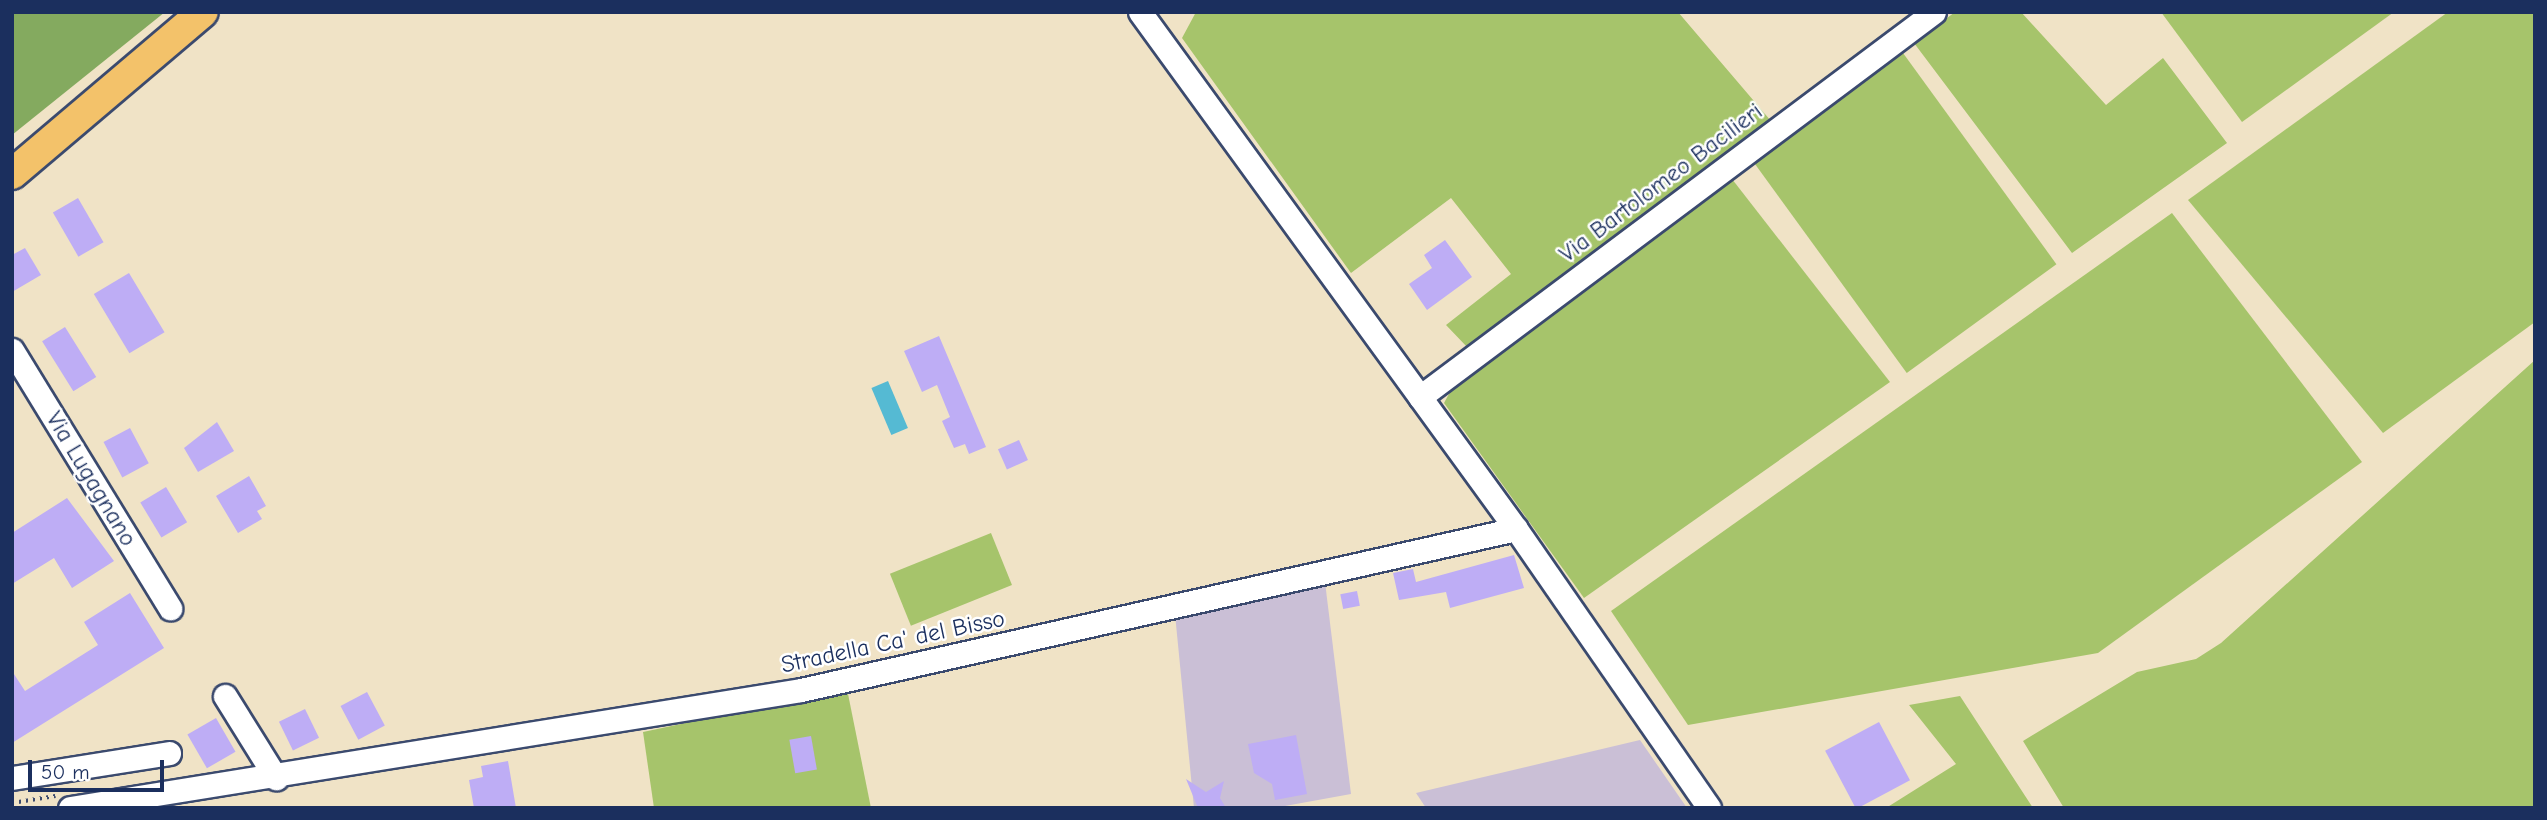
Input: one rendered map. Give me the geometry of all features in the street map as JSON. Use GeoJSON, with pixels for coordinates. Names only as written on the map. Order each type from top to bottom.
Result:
{"type":"FeatureCollection","features":[{"type":"Feature","properties":{"kind":"main road"},"geometry":{"type":"LineString","coordinates":[[12,174],[203,12]]}},
{"type":"Feature","properties":{"kind":"street"},"geometry":{"type":"LineString","coordinates":[[1140,12],[1516,529],[1709,808]]}},
{"type":"Feature","properties":{"kind":"street","name":"Via Bartolomeo Bacilieri"},"geometry":{"type":"LineString","coordinates":[[1420,397],[1934,12]]}},
{"type":"Feature","properties":{"kind":"street","name":"Via Lugagnano"},"geometry":{"type":"LineString","coordinates":[[12,350],[170,608]]}},
{"type":"Feature","properties":{"kind":"street","name":"Stradella Ca' del Bisso"},"geometry":{"type":"LineString","coordinates":[[69,803],[276,778],[801,690],[1516,529]]}},
{"type":"Feature","properties":{"kind":"street"},"geometry":{"type":"LineString","coordinates":[[225,696],[276,778]]}},
{"type":"Feature","properties":{"kind":"street"},"geometry":{"type":"LineString","coordinates":[[12,778],[169,753]]}},
{"type":"Feature","properties":{"kind":"street"},"geometry":{"type":"LineString","coordinates":[[69,803],[74,768]]}},
{"type":"Feature","properties":{"kind":"path"},"geometry":{"type":"LineString","coordinates":[[12,803],[69,803]]}},
{"type":"Feature","properties":{"kind":"shaded area"},"geometry":{"type":"Polygon","coordinates":[[[1325,582],[1351,794],[1274,808],[1194,808],[1175,614],[1325,582]]]}},
{"type":"Feature","properties":{"kind":"shaded area"},"geometry":{"type":"Polygon","coordinates":[[[1640,740],[1687,808],[1426,808],[1416,793],[1640,740]]]}},
{"type":"Feature","properties":{"kind":"green space"},"geometry":{"type":"Polygon","coordinates":[[[12,12],[165,12],[12,135],[12,12]]]}},
{"type":"Feature","properties":{"kind":"green space"},"geometry":{"type":"Polygon","coordinates":[[[1196,12],[1678,12],[1771,121],[1468,348],[1446,325],[1511,274],[1451,198],[1351,273],[1182,38],[1196,12]]]}},
{"type":"Feature","properties":{"kind":"green space"},"geometry":{"type":"Polygon","coordinates":[[[1955,12],[2021,12],[2106,105],[2163,58],[2227,143],[2072,253],[1914,43],[1955,12]]]}},
{"type":"Feature","properties":{"kind":"green space"},"geometry":{"type":"Polygon","coordinates":[[[2161,12],[2394,12],[2242,122],[2161,12]]]}},
{"type":"Feature","properties":{"kind":"green space"},"geometry":{"type":"Polygon","coordinates":[[[2448,12],[2535,12],[2535,322],[2383,433],[2188,200],[2448,12]]]}},
{"type":"Feature","properties":{"kind":"green space"},"geometry":{"type":"Polygon","coordinates":[[[1903,53],[2056,264],[1907,373],[1753,162],[1903,53]]]}},
{"type":"Feature","properties":{"kind":"green space"},"geometry":{"type":"Polygon","coordinates":[[[1732,179],[1890,382],[1584,598],[1444,403],[1450,392],[1732,179]]]}},
{"type":"Feature","properties":{"kind":"green space"},"geometry":{"type":"Polygon","coordinates":[[[2172,213],[2362,462],[2098,653],[1688,725],[1611,611],[2172,213]]]}},
{"type":"Feature","properties":{"kind":"green space"},"geometry":{"type":"Polygon","coordinates":[[[2535,360],[2535,808],[2064,808],[2023,741],[2137,672],[2196,659],[2221,643],[2535,360]]]}},
{"type":"Feature","properties":{"kind":"green space"},"geometry":{"type":"Polygon","coordinates":[[[991,533],[1012,585],[911,626],[890,574],[991,533]]]}},
{"type":"Feature","properties":{"kind":"green space"},"geometry":{"type":"Polygon","coordinates":[[[847,689],[871,808],[654,808],[643,732],[847,689]]]}},
{"type":"Feature","properties":{"kind":"green space"},"geometry":{"type":"Polygon","coordinates":[[[1960,696],[2033,808],[1886,808],[1956,764],[1909,705],[1960,696]]]}},
{"type":"Feature","properties":{"kind":"water"},"geometry":{"type":"Polygon","coordinates":[[[888,381],[908,428],[891,435],[871,388],[888,381]]]}},
{"type":"Feature","properties":{"kind":"building"},"geometry":{"type":"Polygon","coordinates":[[[78,198],[104,242],[78,257],[53,212],[78,198]]]}},
{"type":"Feature","properties":{"kind":"building"},"geometry":{"type":"Polygon","coordinates":[[[1445,240],[1472,277],[1427,310],[1409,284],[1432,268],[1424,255],[1445,240]]]}},
{"type":"Feature","properties":{"kind":"building"},"geometry":{"type":"Polygon","coordinates":[[[25,248],[41,275],[12,292],[12,255],[25,248]]]}},
{"type":"Feature","properties":{"kind":"building"},"geometry":{"type":"Polygon","coordinates":[[[129,273],[165,332],[129,353],[94,294],[129,273]]]}},
{"type":"Feature","properties":{"kind":"building"},"geometry":{"type":"Polygon","coordinates":[[[65,327],[96,377],[73,391],[42,341],[65,327]]]}},
{"type":"Feature","properties":{"kind":"building"},"geometry":{"type":"Polygon","coordinates":[[[939,336],[986,447],[969,454],[965,444],[954,448],[942,421],[950,417],[937,385],[922,392],[904,351],[939,336]]]}},
{"type":"Feature","properties":{"kind":"building"},"geometry":{"type":"Polygon","coordinates":[[[217,422],[234,451],[198,472],[184,448],[217,422]]]}},
{"type":"Feature","properties":{"kind":"building"},"geometry":{"type":"Polygon","coordinates":[[[130,428],[149,463],[122,477],[104,442],[130,428]]]}},
{"type":"Feature","properties":{"kind":"building"},"geometry":{"type":"Polygon","coordinates":[[[1019,440],[1028,460],[1007,469],[998,449],[1019,440]]]}},
{"type":"Feature","properties":{"kind":"building"},"geometry":{"type":"Polygon","coordinates":[[[249,476],[266,506],[257,511],[262,519],[238,533],[216,496],[249,476]]]}},
{"type":"Feature","properties":{"kind":"building"},"geometry":{"type":"Polygon","coordinates":[[[166,487],[187,522],[161,538],[140,502],[166,487]]]}},
{"type":"Feature","properties":{"kind":"building"},"geometry":{"type":"Polygon","coordinates":[[[67,498],[114,561],[72,588],[54,558],[12,584],[12,533],[67,498]]]}},
{"type":"Feature","properties":{"kind":"building"},"geometry":{"type":"Polygon","coordinates":[[[1514,555],[1524,588],[1450,608],[1446,592],[1399,600],[1393,573],[1413,569],[1416,582],[1514,555]]]}},
{"type":"Feature","properties":{"kind":"building"},"geometry":{"type":"Polygon","coordinates":[[[1357,591],[1360,606],[1343,609],[1340,594],[1357,591]]]}},
{"type":"Feature","properties":{"kind":"building"},"geometry":{"type":"Polygon","coordinates":[[[130,593],[164,648],[12,743],[12,671],[25,691],[98,645],[84,622],[130,593]]]}},
{"type":"Feature","properties":{"kind":"building"},"geometry":{"type":"Polygon","coordinates":[[[367,692],[385,726],[358,740],[341,706],[367,692]]]}},
{"type":"Feature","properties":{"kind":"building"},"geometry":{"type":"Polygon","coordinates":[[[305,709],[319,738],[293,750],[279,722],[305,709]]]}},
{"type":"Feature","properties":{"kind":"building"},"geometry":{"type":"Polygon","coordinates":[[[216,718],[236,752],[207,768],[187,734],[216,718]]]}},
{"type":"Feature","properties":{"kind":"building"},"geometry":{"type":"Polygon","coordinates":[[[1879,722],[1910,780],[1856,808],[1825,751],[1879,722]]]}},
{"type":"Feature","properties":{"kind":"building"},"geometry":{"type":"Polygon","coordinates":[[[1296,735],[1307,794],[1275,800],[1272,784],[1254,773],[1248,744],[1296,735]]]}},
{"type":"Feature","properties":{"kind":"building"},"geometry":{"type":"Polygon","coordinates":[[[811,736],[817,769],[795,773],[789,740],[811,736]]]}},
{"type":"Feature","properties":{"kind":"building"},"geometry":{"type":"Polygon","coordinates":[[[508,761],[516,808],[474,808],[469,780],[483,777],[481,766],[508,761]]]}},
{"type":"Feature","properties":{"kind":"building"},"geometry":{"type":"Polygon","coordinates":[[[1186,779],[1206,792],[1224,781],[1220,798],[1226,808],[1198,808],[1186,779]]]}}]}
